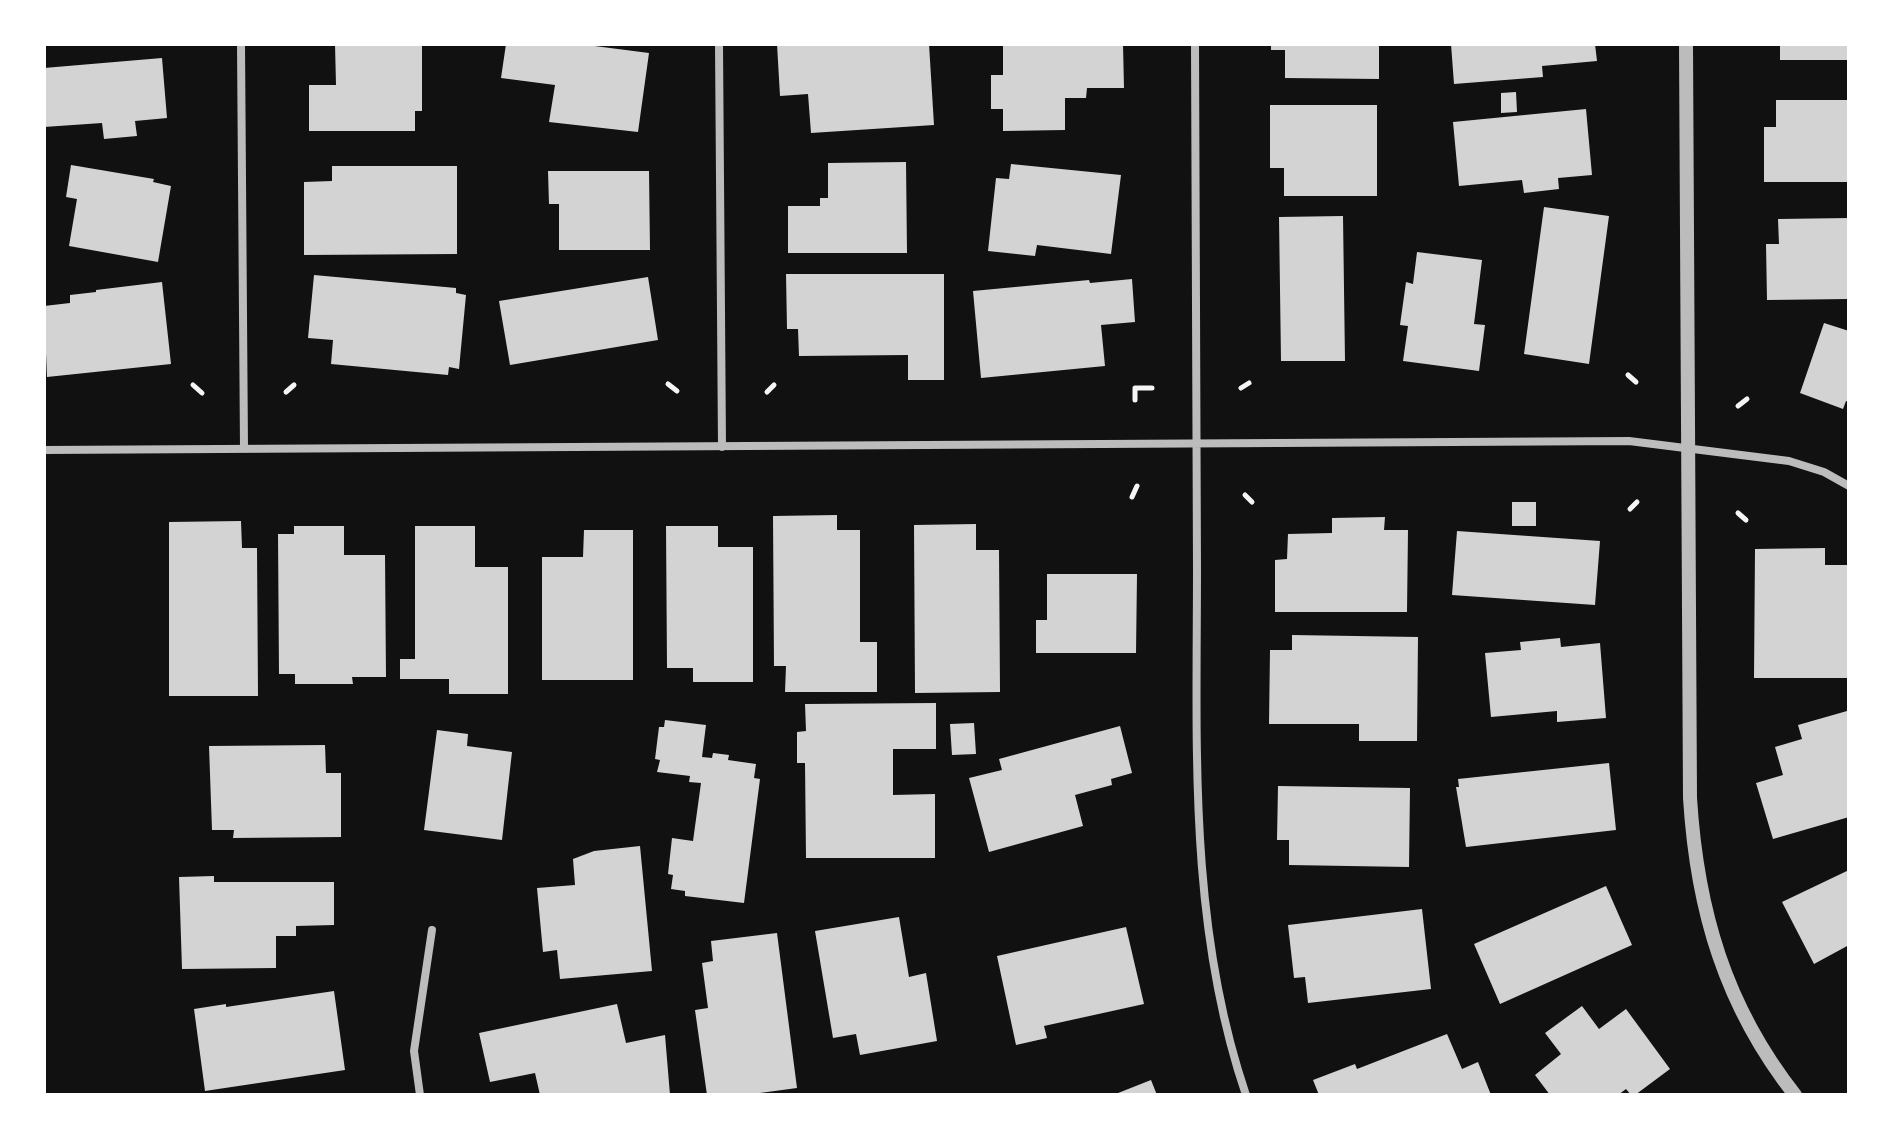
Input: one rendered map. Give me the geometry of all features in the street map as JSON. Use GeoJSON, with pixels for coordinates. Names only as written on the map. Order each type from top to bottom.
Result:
{"type":"FeatureCollection","features":[{"type":"Feature","properties":{"kind":"street"},"geometry":{"type":"LineString","coordinates":[[241,44],[244,449]]}},
{"type":"Feature","properties":{"kind":"street"},"geometry":{"type":"LineString","coordinates":[[719,44],[722,447]]}},
{"type":"Feature","properties":{"kind":"street"},"geometry":{"type":"LineString","coordinates":[[1195,44],[1197,807],[1210,954],[1221,1009],[1246,1095]]}},
{"type":"Feature","properties":{"kind":"street"},"geometry":{"type":"LineString","coordinates":[[1686,44],[1690,798],[1693,844],[1702,903],[1718,957],[1763,1049],[1795,1095]]}},
{"type":"Feature","properties":{"kind":"street"},"geometry":{"type":"LineString","coordinates":[[44,450],[1629,441],[1789,461],[1824,472],[1849,486]]}},
{"type":"Feature","properties":{"kind":"street"},"geometry":{"type":"LineString","coordinates":[[420,1095],[414,1051],[432,930]]}},
{"type":"Feature","properties":{"kind":"path"},"geometry":{"type":"LineString","coordinates":[[1628,375],[1636,382]]}},
{"type":"Feature","properties":{"kind":"path"},"geometry":{"type":"LineString","coordinates":[[1241,388],[1249,383]]}},
{"type":"Feature","properties":{"kind":"path"},"geometry":{"type":"LineString","coordinates":[[668,384],[677,391]]}},
{"type":"Feature","properties":{"kind":"path"},"geometry":{"type":"LineString","coordinates":[[193,385],[202,393]]}},
{"type":"Feature","properties":{"kind":"path"},"geometry":{"type":"LineString","coordinates":[[286,392],[294,385]]}},
{"type":"Feature","properties":{"kind":"path"},"geometry":{"type":"LineString","coordinates":[[767,392],[774,385]]}},
{"type":"Feature","properties":{"kind":"path"},"geometry":{"type":"LineString","coordinates":[[1135,400],[1135,388],[1152,388]]}},
{"type":"Feature","properties":{"kind":"path"},"geometry":{"type":"LineString","coordinates":[[1738,406],[1747,399]]}},
{"type":"Feature","properties":{"kind":"path"},"geometry":{"type":"LineString","coordinates":[[1132,497],[1137,486]]}},
{"type":"Feature","properties":{"kind":"path"},"geometry":{"type":"LineString","coordinates":[[1245,495],[1252,502]]}},
{"type":"Feature","properties":{"kind":"path"},"geometry":{"type":"LineString","coordinates":[[1630,509],[1637,502]]}},
{"type":"Feature","properties":{"kind":"path"},"geometry":{"type":"LineString","coordinates":[[1738,513],[1746,520]]}},
{"type":"Feature","properties":{"kind":"building"},"geometry":{"type":"Polygon","coordinates":[[[335,44],[422,44],[422,111],[415,111],[415,131],[309,131],[309,85],[336,85],[335,44]]]}},
{"type":"Feature","properties":{"kind":"building"},"geometry":{"type":"Polygon","coordinates":[[[506,44],[579,44],[649,53],[638,132],[549,122],[555,85],[501,78],[506,44]]]}},
{"type":"Feature","properties":{"kind":"building"},"geometry":{"type":"Polygon","coordinates":[[[777,44],[929,44],[934,125],[811,133],[808,94],[780,96],[777,44]]]}},
{"type":"Feature","properties":{"kind":"building"},"geometry":{"type":"Polygon","coordinates":[[[1003,44],[1123,44],[1124,88],[1087,88],[1086,98],[1065,98],[1065,130],[1003,131],[1003,109],[991,109],[991,75],[1003,75],[1003,44]]]}},
{"type":"Feature","properties":{"kind":"building"},"geometry":{"type":"Polygon","coordinates":[[[1271,44],[1379,44],[1379,79],[1285,78],[1285,50],[1271,50],[1271,44]]]}},
{"type":"Feature","properties":{"kind":"building"},"geometry":{"type":"Polygon","coordinates":[[[1451,44],[1595,44],[1597,61],[1542,66],[1543,77],[1454,84],[1451,44]]]}},
{"type":"Feature","properties":{"kind":"building"},"geometry":{"type":"Polygon","coordinates":[[[1780,44],[1849,44],[1849,60],[1780,60],[1780,44]]]}},
{"type":"Feature","properties":{"kind":"building"},"geometry":{"type":"Polygon","coordinates":[[[162,58],[167,118],[135,121],[137,136],[104,139],[102,123],[44,127],[44,68],[162,58]]]}},
{"type":"Feature","properties":{"kind":"building"},"geometry":{"type":"Polygon","coordinates":[[[1516,92],[1517,112],[1501,113],[1501,93],[1516,92]]]}},
{"type":"Feature","properties":{"kind":"building"},"geometry":{"type":"Polygon","coordinates":[[[1776,100],[1849,100],[1849,182],[1764,182],[1764,127],[1776,127],[1776,100]]]}},
{"type":"Feature","properties":{"kind":"building"},"geometry":{"type":"Polygon","coordinates":[[[1270,105],[1377,105],[1377,196],[1284,196],[1284,168],[1270,168],[1270,105]]]}},
{"type":"Feature","properties":{"kind":"building"},"geometry":{"type":"Polygon","coordinates":[[[1586,109],[1592,175],[1558,178],[1559,189],[1524,193],[1522,180],[1459,186],[1453,122],[1586,109]]]}},
{"type":"Feature","properties":{"kind":"building"},"geometry":{"type":"Polygon","coordinates":[[[906,162],[907,253],[788,253],[788,206],[820,206],[820,198],[828,198],[828,163],[906,162]]]}},
{"type":"Feature","properties":{"kind":"building"},"geometry":{"type":"Polygon","coordinates":[[[1011,164],[1121,175],[1111,254],[1037,245],[1035,256],[988,251],[996,178],[1009,179],[1011,164]]]}},
{"type":"Feature","properties":{"kind":"building"},"geometry":{"type":"Polygon","coordinates":[[[71,165],[154,179],[153,182],[171,186],[158,262],[69,246],[77,199],[66,197],[71,165]]]}},
{"type":"Feature","properties":{"kind":"building"},"geometry":{"type":"Polygon","coordinates":[[[332,166],[457,166],[457,254],[304,255],[304,182],[332,181],[332,166]]]}},
{"type":"Feature","properties":{"kind":"building"},"geometry":{"type":"Polygon","coordinates":[[[548,171],[649,171],[650,250],[559,250],[559,204],[549,204],[548,171]]]}},
{"type":"Feature","properties":{"kind":"building"},"geometry":{"type":"Polygon","coordinates":[[[1544,207],[1609,216],[1589,364],[1524,354],[1544,207]]]}},
{"type":"Feature","properties":{"kind":"building"},"geometry":{"type":"Polygon","coordinates":[[[1343,216],[1345,361],[1281,361],[1279,217],[1343,216]]]}},
{"type":"Feature","properties":{"kind":"building"},"geometry":{"type":"Polygon","coordinates":[[[1849,218],[1849,299],[1767,300],[1766,244],[1779,244],[1778,219],[1849,218]]]}},
{"type":"Feature","properties":{"kind":"building"},"geometry":{"type":"Polygon","coordinates":[[[1417,252],[1482,260],[1474,324],[1485,325],[1479,371],[1403,361],[1408,326],[1400,325],[1406,282],[1413,284],[1417,252]]]}},
{"type":"Feature","properties":{"kind":"building"},"geometry":{"type":"Polygon","coordinates":[[[786,274],[944,274],[944,380],[908,380],[908,355],[799,356],[798,329],[787,329],[786,274]]]}},
{"type":"Feature","properties":{"kind":"building"},"geometry":{"type":"Polygon","coordinates":[[[314,275],[456,288],[456,293],[466,295],[459,369],[449,367],[448,375],[331,364],[333,340],[308,338],[314,275]]]}},
{"type":"Feature","properties":{"kind":"building"},"geometry":{"type":"Polygon","coordinates":[[[648,277],[658,340],[510,365],[499,301],[648,277]]]}},
{"type":"Feature","properties":{"kind":"building"},"geometry":{"type":"Polygon","coordinates":[[[1132,279],[1135,322],[1101,325],[1105,366],[981,378],[973,291],[1132,279]]]}},
{"type":"Feature","properties":{"kind":"building"},"geometry":{"type":"Polygon","coordinates":[[[162,282],[171,364],[47,377],[44,306],[70,303],[70,295],[162,282]]]}},
{"type":"Feature","properties":{"kind":"building"},"geometry":{"type":"Polygon","coordinates":[[[1824,323],[1849,331],[1849,402],[1846,401],[1843,409],[1800,393],[1824,323]]]}},
{"type":"Feature","properties":{"kind":"building"},"geometry":{"type":"Polygon","coordinates":[[[1512,502],[1536,502],[1536,526],[1512,526],[1512,502]]]}},
{"type":"Feature","properties":{"kind":"building"},"geometry":{"type":"Polygon","coordinates":[[[837,515],[837,530],[860,530],[860,642],[877,642],[877,692],[785,692],[786,666],[774,666],[773,516],[837,515]]]}},
{"type":"Feature","properties":{"kind":"building"},"geometry":{"type":"Polygon","coordinates":[[[1385,517],[1384,530],[1408,530],[1407,612],[1275,612],[1275,560],[1287,559],[1288,534],[1332,533],[1332,518],[1385,517]]]}},
{"type":"Feature","properties":{"kind":"building"},"geometry":{"type":"Polygon","coordinates":[[[241,521],[242,548],[257,548],[258,696],[169,696],[169,522],[241,521]]]}},
{"type":"Feature","properties":{"kind":"building"},"geometry":{"type":"Polygon","coordinates":[[[976,524],[976,550],[999,550],[1000,692],[915,693],[914,525],[976,524]]]}},
{"type":"Feature","properties":{"kind":"building"},"geometry":{"type":"Polygon","coordinates":[[[294,526],[344,526],[344,555],[385,555],[386,677],[352,677],[353,684],[295,684],[295,674],[279,674],[278,534],[294,534],[294,526]]]}},
{"type":"Feature","properties":{"kind":"building"},"geometry":{"type":"Polygon","coordinates":[[[415,526],[475,526],[475,567],[508,567],[508,694],[449,694],[449,679],[400,679],[400,659],[415,659],[415,526]]]}},
{"type":"Feature","properties":{"kind":"building"},"geometry":{"type":"Polygon","coordinates":[[[666,526],[718,526],[718,547],[753,547],[753,682],[693,682],[693,668],[667,668],[666,526]]]}},
{"type":"Feature","properties":{"kind":"building"},"geometry":{"type":"Polygon","coordinates":[[[584,530],[633,530],[633,680],[542,680],[542,557],[583,557],[584,530]]]}},
{"type":"Feature","properties":{"kind":"building"},"geometry":{"type":"Polygon","coordinates":[[[1457,531],[1600,541],[1595,605],[1452,595],[1457,531]]]}},
{"type":"Feature","properties":{"kind":"building"},"geometry":{"type":"Polygon","coordinates":[[[1825,548],[1825,565],[1849,565],[1849,678],[1754,678],[1755,549],[1825,548]]]}},
{"type":"Feature","properties":{"kind":"building"},"geometry":{"type":"Polygon","coordinates":[[[1047,574],[1137,574],[1136,653],[1036,653],[1036,620],[1047,620],[1047,574]]]}},
{"type":"Feature","properties":{"kind":"building"},"geometry":{"type":"Polygon","coordinates":[[[1292,635],[1418,637],[1417,741],[1359,741],[1359,724],[1269,724],[1270,650],[1292,650],[1292,635]]]}},
{"type":"Feature","properties":{"kind":"building"},"geometry":{"type":"Polygon","coordinates":[[[1560,638],[1561,647],[1600,643],[1606,718],[1557,722],[1557,711],[1491,717],[1485,653],[1521,650],[1520,642],[1560,638]]]}},
{"type":"Feature","properties":{"kind":"building"},"geometry":{"type":"Polygon","coordinates":[[[936,703],[936,749],[893,749],[893,795],[935,794],[935,858],[806,858],[805,763],[797,763],[797,732],[806,731],[805,704],[936,703]]]}},
{"type":"Feature","properties":{"kind":"building"},"geometry":{"type":"Polygon","coordinates":[[[1847,711],[1849,817],[1773,839],[1756,783],[1783,775],[1775,747],[1802,739],[1798,725],[1847,711]]]}},
{"type":"Feature","properties":{"kind":"building"},"geometry":{"type":"Polygon","coordinates":[[[665,720],[706,725],[702,757],[712,758],[713,753],[729,755],[728,760],[756,764],[754,778],[760,779],[744,903],[685,896],[685,891],[671,889],[673,875],[668,874],[672,838],[693,841],[701,783],[689,782],[690,776],[657,772],[660,760],[655,759],[659,727],[664,727],[665,720]]]}},
{"type":"Feature","properties":{"kind":"building"},"geometry":{"type":"Polygon","coordinates":[[[974,723],[976,754],[952,755],[950,724],[974,723]]]}},
{"type":"Feature","properties":{"kind":"building"},"geometry":{"type":"Polygon","coordinates":[[[1120,726],[1132,773],[1111,779],[1112,785],[1075,795],[1083,826],[989,852],[969,778],[1002,770],[999,759],[1120,726]]]}},
{"type":"Feature","properties":{"kind":"building"},"geometry":{"type":"Polygon","coordinates":[[[437,730],[468,734],[467,746],[512,752],[502,840],[424,830],[437,730]]]}},
{"type":"Feature","properties":{"kind":"building"},"geometry":{"type":"Polygon","coordinates":[[[325,745],[326,773],[341,773],[341,837],[233,838],[234,830],[212,830],[209,746],[325,745]]]}},
{"type":"Feature","properties":{"kind":"building"},"geometry":{"type":"Polygon","coordinates":[[[1609,763],[1616,830],[1466,847],[1456,787],[1459,787],[1458,779],[1609,763]]]}},
{"type":"Feature","properties":{"kind":"building"},"geometry":{"type":"Polygon","coordinates":[[[1278,786],[1410,788],[1409,867],[1289,865],[1289,840],[1277,840],[1278,786]]]}},
{"type":"Feature","properties":{"kind":"building"},"geometry":{"type":"Polygon","coordinates":[[[640,846],[652,971],[560,979],[557,950],[543,952],[537,888],[575,885],[573,859],[594,851],[640,846]]]}},
{"type":"Feature","properties":{"kind":"building"},"geometry":{"type":"Polygon","coordinates":[[[1849,870],[1849,945],[1814,964],[1782,902],[1849,870]]]}},
{"type":"Feature","properties":{"kind":"building"},"geometry":{"type":"Polygon","coordinates":[[[214,876],[214,882],[334,882],[334,925],[296,926],[296,936],[276,936],[276,968],[182,969],[179,877],[214,876]]]}},
{"type":"Feature","properties":{"kind":"building"},"geometry":{"type":"Polygon","coordinates":[[[1606,886],[1632,945],[1500,1004],[1474,944],[1606,886]]]}},
{"type":"Feature","properties":{"kind":"building"},"geometry":{"type":"Polygon","coordinates":[[[1422,909],[1431,989],[1308,1003],[1305,977],[1294,978],[1288,925],[1422,909]]]}},
{"type":"Feature","properties":{"kind":"building"},"geometry":{"type":"Polygon","coordinates":[[[899,917],[909,977],[926,973],[937,1041],[860,1055],[856,1034],[833,1038],[815,931],[899,917]]]}},
{"type":"Feature","properties":{"kind":"building"},"geometry":{"type":"Polygon","coordinates":[[[1126,927],[1144,1004],[1044,1026],[1047,1038],[1016,1045],[997,956],[1126,927]]]}},
{"type":"Feature","properties":{"kind":"building"},"geometry":{"type":"Polygon","coordinates":[[[777,933],[797,1088],[745,1095],[707,1095],[695,1010],[708,1008],[702,963],[713,961],[711,941],[777,933]]]}},
{"type":"Feature","properties":{"kind":"building"},"geometry":{"type":"Polygon","coordinates":[[[334,991],[345,1070],[205,1091],[194,1009],[334,991]]]}},
{"type":"Feature","properties":{"kind":"building"},"geometry":{"type":"Polygon","coordinates":[[[617,1004],[626,1043],[665,1035],[670,1095],[540,1095],[535,1073],[490,1082],[479,1033],[617,1004]]]}},
{"type":"Feature","properties":{"kind":"building"},"geometry":{"type":"Polygon","coordinates":[[[1582,1006],[1599,1029],[1626,1009],[1670,1069],[1635,1095],[1626,1089],[1618,1095],[1550,1095],[1535,1075],[1561,1054],[1545,1033],[1582,1006]]]}},
{"type":"Feature","properties":{"kind":"building"},"geometry":{"type":"Polygon","coordinates":[[[1447,1034],[1462,1069],[1478,1062],[1491,1095],[1319,1095],[1313,1080],[1355,1064],[1357,1069],[1447,1034]]]}},
{"type":"Feature","properties":{"kind":"building"},"geometry":{"type":"Polygon","coordinates":[[[1151,1080],[1157,1095],[1113,1095],[1151,1080]]]}}]}
